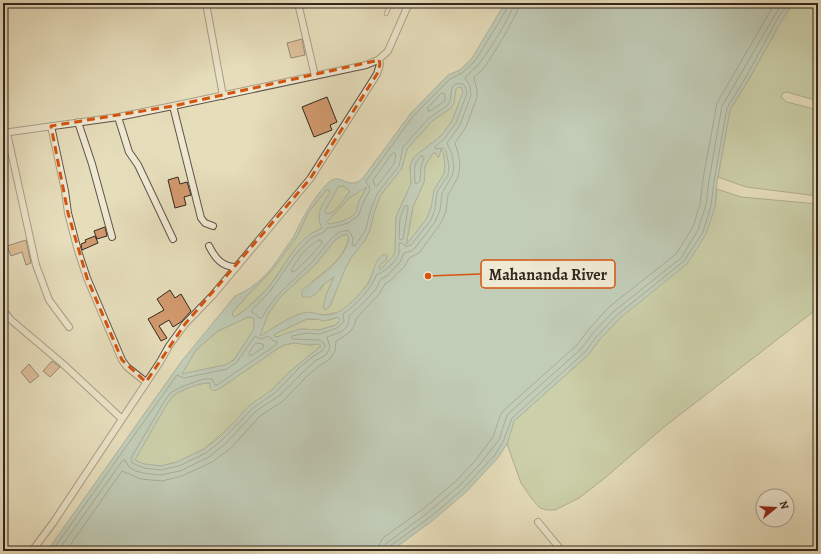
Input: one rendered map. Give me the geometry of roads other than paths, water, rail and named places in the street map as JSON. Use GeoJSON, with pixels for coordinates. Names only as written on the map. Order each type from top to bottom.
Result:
{"type":"FeatureCollection","features":[{"type":"Feature","properties":{"kind":"street"},"geometry":{"type":"LineString","coordinates":[[206,3],[223,96]]}},
{"type":"Feature","properties":{"kind":"street"},"geometry":{"type":"LineString","coordinates":[[298,3],[315,76]]}},
{"type":"Feature","properties":{"kind":"street"},"geometry":{"type":"LineString","coordinates":[[70,327],[49,300],[36,266],[5,133],[118,117],[366,65],[379,60],[388,51],[409,3]]}},
{"type":"Feature","properties":{"kind":"street"},"geometry":{"type":"LineString","coordinates":[[32,551],[57,517],[185,324],[213,295],[310,178],[377,74],[380,64],[379,60]]}},
{"type":"Feature","properties":{"kind":"street"},"geometry":{"type":"LineString","coordinates":[[173,106],[202,218],[205,223],[213,226]]}},
{"type":"Feature","properties":{"kind":"street"},"geometry":{"type":"LineString","coordinates":[[118,117],[129,152],[138,165],[173,239]]}},
{"type":"Feature","properties":{"kind":"street"},"geometry":{"type":"LineString","coordinates":[[78,122],[92,164],[112,237]]}},
{"type":"Feature","properties":{"kind":"street"},"geometry":{"type":"LineString","coordinates":[[51,126],[65,191],[68,213],[87,278],[122,360],[127,367],[146,382]]}},
{"type":"Feature","properties":{"kind":"street"},"geometry":{"type":"LineString","coordinates":[[209,246],[214,256],[223,265],[236,267]]}},
{"type":"Feature","properties":{"kind":"street"},"geometry":{"type":"LineString","coordinates":[[3,310],[11,320],[63,364],[122,419]]}},
{"type":"Feature","properties":{"kind":"street"},"geometry":{"type":"LineString","coordinates":[[538,522],[562,551]]}},
{"type":"Feature","properties":{"kind":"lane"},"geometry":{"type":"LineString","coordinates":[[30,5],[35,3]]}},
{"type":"Feature","properties":{"kind":"lane"},"geometry":{"type":"LineString","coordinates":[[386,14],[391,3]]}},
{"type":"Feature","properties":{"kind":"water"},"geometry":{"type":"Polygon","coordinates":[[[505,3],[793,3],[730,110],[717,182],[715,207],[706,234],[687,264],[620,318],[600,339],[588,355],[514,421],[507,444],[497,459],[465,493],[432,521],[391,551],[47,551],[181,362],[235,296],[251,288],[264,277],[275,264],[293,238],[301,221],[321,190],[331,180],[340,179],[352,183],[363,178],[411,113],[448,75],[460,70],[472,58],[505,3]],[[458,87],[456,89],[454,103],[451,108],[432,121],[407,149],[402,168],[380,196],[370,230],[345,269],[330,306],[326,310],[323,308],[326,295],[334,277],[324,284],[312,296],[302,296],[302,290],[330,268],[342,254],[349,239],[347,234],[335,240],[315,265],[281,296],[268,314],[260,336],[289,319],[304,313],[310,312],[327,315],[342,310],[355,299],[368,284],[379,258],[386,254],[387,256],[386,260],[379,266],[380,270],[393,256],[395,252],[396,217],[411,184],[410,166],[414,157],[442,135],[452,121],[463,92],[462,88],[458,87]],[[441,149],[438,157],[436,153],[433,153],[425,166],[424,182],[413,207],[406,245],[427,218],[431,208],[434,190],[444,174],[444,155],[441,149]],[[343,186],[338,187],[325,211],[327,214],[334,211],[350,191],[343,186]],[[367,187],[349,198],[327,222],[329,224],[339,222],[353,215],[367,187]],[[326,190],[308,213],[297,237],[273,269],[232,313],[233,316],[235,317],[248,307],[267,289],[291,254],[302,241],[310,234],[322,228],[319,214],[324,201],[330,193],[329,190],[326,190]],[[248,317],[218,331],[196,350],[182,374],[225,365],[234,360],[254,329],[254,318],[248,317]],[[338,317],[324,321],[307,319],[275,334],[274,336],[277,337],[301,329],[319,330],[336,325],[340,320],[338,317]],[[294,343],[284,345],[219,389],[213,391],[210,388],[210,383],[206,383],[180,391],[173,396],[135,460],[144,464],[161,466],[177,462],[204,449],[220,437],[250,405],[273,389],[287,374],[321,346],[318,344],[311,345],[294,343]]]}},
{"type":"Feature","properties":{"kind":"place","name":"Mahananda River"},"geometry":{"type":"Point","coordinates":[428,276]}}]}
